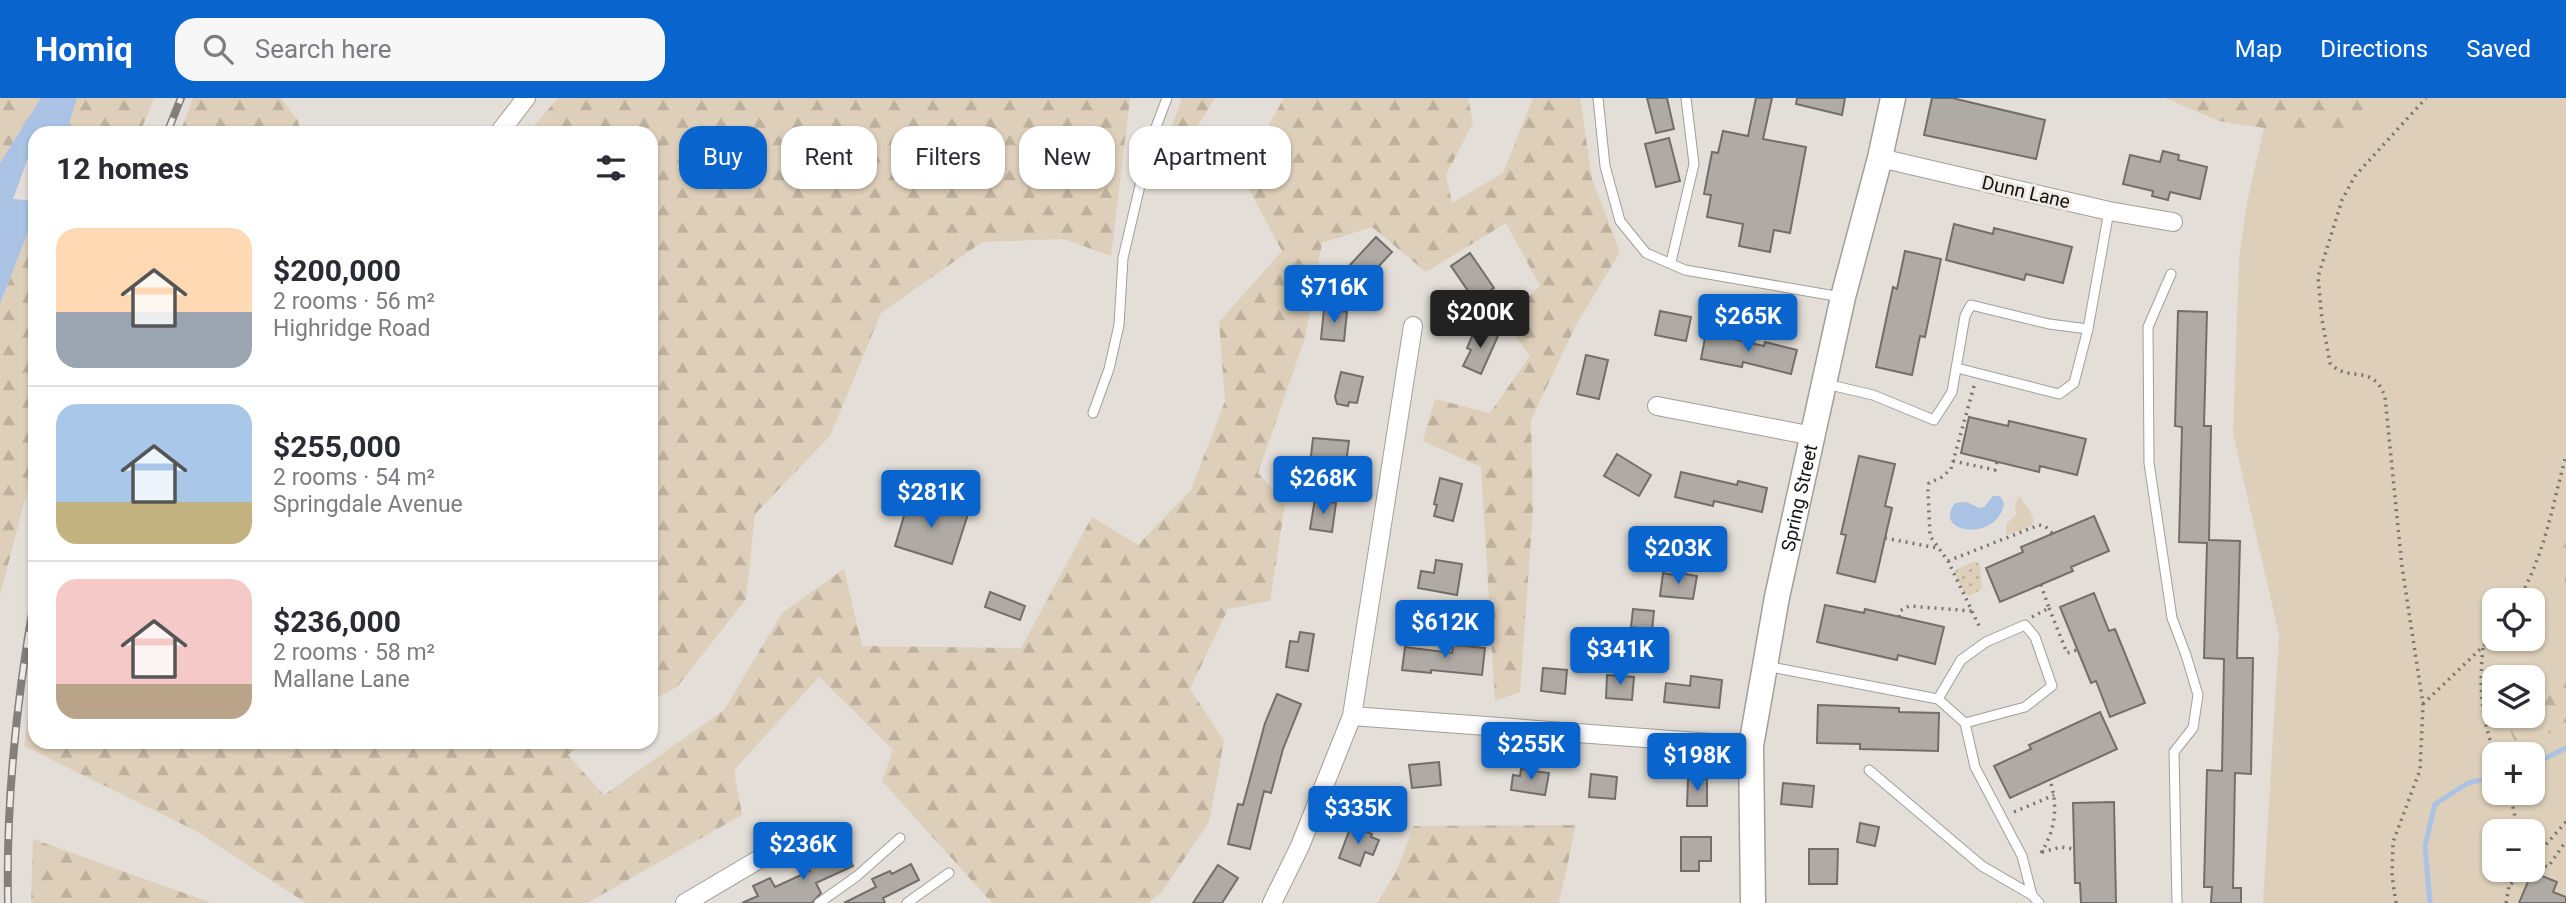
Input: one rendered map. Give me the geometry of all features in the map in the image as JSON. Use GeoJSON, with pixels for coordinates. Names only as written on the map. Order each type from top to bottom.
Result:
{"type":"FeatureCollection","features":[{"type":"Feature","properties":{"kind":"main road","name":"Spring Street"},"geometry":{"type":"LineString","coordinates":[[1753,903],[1751,746],[1777,597],[1843,297],[1893,98]]}},
{"type":"Feature","properties":{"kind":"street"},"geometry":{"type":"LineString","coordinates":[[504,126],[526,98]]}},
{"type":"Feature","properties":{"kind":"street","name":"Dunn Lane"},"geometry":{"type":"LineString","coordinates":[[1880,158],[2109,212],[2173,222]]}},
{"type":"Feature","properties":{"kind":"street"},"geometry":{"type":"LineString","coordinates":[[1272,903],[1300,846],[1352,716],[1413,326]]}},
{"type":"Feature","properties":{"kind":"street"},"geometry":{"type":"LineString","coordinates":[[1657,406],[1813,436]]}},
{"type":"Feature","properties":{"kind":"street"},"geometry":{"type":"LineString","coordinates":[[1352,716],[1751,746]]}},
{"type":"Feature","properties":{"kind":"street"},"geometry":{"type":"LineString","coordinates":[[685,903],[763,857]]}},
{"type":"Feature","properties":{"kind":"lane"},"geometry":{"type":"LineString","coordinates":[[1093,413],[1109,369],[1119,325],[1124,258],[1150,143],[1167,98]]}},
{"type":"Feature","properties":{"kind":"lane"},"geometry":{"type":"LineString","coordinates":[[1598,98],[1605,166],[1620,221],[1646,253],[1671,262],[1685,271],[1843,297]]}},
{"type":"Feature","properties":{"kind":"lane"},"geometry":{"type":"LineString","coordinates":[[1671,262],[1695,164],[1686,98]]}},
{"type":"Feature","properties":{"kind":"lane"},"geometry":{"type":"LineString","coordinates":[[1957,368],[2059,394],[2074,383],[2088,329],[2109,212]]}},
{"type":"Feature","properties":{"kind":"lane"},"geometry":{"type":"LineString","coordinates":[[2171,274],[2148,327],[2149,450],[2172,618],[2198,695],[2193,728],[2174,752],[2177,903]]}},
{"type":"Feature","properties":{"kind":"lane"},"geometry":{"type":"LineString","coordinates":[[1824,383],[1873,395],[1934,420],[1952,392],[1965,316],[1971,305],[2049,324],[2088,329]]}},
{"type":"Feature","properties":{"kind":"lane"},"geometry":{"type":"LineString","coordinates":[[1938,699],[1961,660],[1986,642],[2025,625],[2035,638],[2052,686],[2025,707],[1965,723]]}},
{"type":"Feature","properties":{"kind":"lane"},"geometry":{"type":"LineString","coordinates":[[1765,666],[1938,699],[1965,723],[1975,767],[2022,856],[2035,899]]}},
{"type":"Feature","properties":{"kind":"lane"},"geometry":{"type":"LineString","coordinates":[[1869,770],[1982,866],[2035,899]]}},
{"type":"Feature","properties":{"kind":"lane"},"geometry":{"type":"LineString","coordinates":[[819,903],[857,876],[900,838]]}},
{"type":"Feature","properties":{"kind":"lane"},"geometry":{"type":"LineString","coordinates":[[907,903],[949,873]]}},
{"type":"Feature","properties":{"kind":"path"},"geometry":{"type":"LineString","coordinates":[[2396,903],[2392,876],[2393,842],[2420,770],[2423,704],[2402,567],[2385,397],[2378,382],[2372,378],[2341,371],[2330,363],[2318,293],[2326,245],[2347,188],[2426,98]]}},
{"type":"Feature","properties":{"kind":"path"},"geometry":{"type":"LineString","coordinates":[[1977,375],[1951,469],[1929,484],[1928,491],[1930,536],[1948,561],[1986,642]]}},
{"type":"Feature","properties":{"kind":"path"},"geometry":{"type":"LineString","coordinates":[[2524,588],[2545,541],[2566,456]]}},
{"type":"Feature","properties":{"kind":"path"},"geometry":{"type":"LineString","coordinates":[[1953,461],[1995,470],[1997,462]]}},
{"type":"Feature","properties":{"kind":"path"},"geometry":{"type":"LineString","coordinates":[[1948,561],[2039,526],[2052,533]]}},
{"type":"Feature","properties":{"kind":"path"},"geometry":{"type":"LineString","coordinates":[[1885,538],[1939,548]]}},
{"type":"Feature","properties":{"kind":"path"},"geometry":{"type":"LineString","coordinates":[[2041,585],[2067,653],[2077,650]]}},
{"type":"Feature","properties":{"kind":"path"},"geometry":{"type":"LineString","coordinates":[[1899,617],[1900,611],[1909,606],[1972,611]]}},
{"type":"Feature","properties":{"kind":"path"},"geometry":{"type":"LineString","coordinates":[[2025,625],[2035,613],[2049,608]]}},
{"type":"Feature","properties":{"kind":"path"},"geometry":{"type":"LineString","coordinates":[[2423,704],[2482,649]]}},
{"type":"Feature","properties":{"kind":"path"},"geometry":{"type":"LineString","coordinates":[[2483,651],[2481,699],[2491,742]]}},
{"type":"Feature","properties":{"kind":"path"},"geometry":{"type":"LineString","coordinates":[[2041,853],[2053,827],[2056,803],[2050,780]]}},
{"type":"Feature","properties":{"kind":"path"},"geometry":{"type":"LineString","coordinates":[[2001,817],[2054,795]]}},
{"type":"Feature","properties":{"kind":"path"},"geometry":{"type":"LineString","coordinates":[[2545,845],[2566,822]]}},
{"type":"Feature","properties":{"kind":"path"},"geometry":{"type":"LineString","coordinates":[[2545,866],[2548,867],[2566,841]]}},
{"type":"Feature","properties":{"kind":"path"},"geometry":{"type":"LineString","coordinates":[[2027,869],[2036,855],[2061,847],[2074,849]]}},
{"type":"Feature","properties":{"kind":"path"},"geometry":{"type":"LineString","coordinates":[[2506,903],[2510,882]]}},
{"type":"Feature","properties":{"kind":"path"},"geometry":{"type":"LineString","coordinates":[[2510,886],[2513,882]]}},
{"type":"Feature","properties":{"kind":"green space"},"geometry":{"type":"Polygon","coordinates":[[[0,98],[41,98],[0,163],[0,98]]]}},
{"type":"Feature","properties":{"kind":"green space"},"geometry":{"type":"Polygon","coordinates":[[[77,98],[154,98],[143,126],[68,126],[77,98]]]}},
{"type":"Feature","properties":{"kind":"green space"},"geometry":{"type":"Polygon","coordinates":[[[193,98],[281,98],[299,126],[183,126],[193,98]]]}},
{"type":"Feature","properties":{"kind":"green space"},"geometry":{"type":"Polygon","coordinates":[[[558,98],[1130,98],[1111,256],[1064,239],[982,242],[881,313],[830,436],[755,514],[746,599],[677,687],[658,697],[658,126],[534,126],[558,98]]]}},
{"type":"Feature","properties":{"kind":"green space"},"geometry":{"type":"Polygon","coordinates":[[[1182,98],[1215,98],[1198,126],[1172,126],[1182,98]]]}},
{"type":"Feature","properties":{"kind":"green space"},"geometry":{"type":"Polygon","coordinates":[[[1284,98],[1468,98],[1473,123],[1446,175],[1452,203],[1503,173],[1533,98],[1580,98],[1592,179],[1620,252],[1576,325],[1531,420],[1533,510],[1520,692],[1495,701],[1481,467],[1423,441],[1435,399],[1490,413],[1530,356],[1504,320],[1540,286],[1506,223],[1426,272],[1372,227],[1322,243],[1305,338],[1258,473],[1285,504],[1270,601],[1228,609],[1190,689],[1224,741],[1209,822],[1161,893],[1148,903],[992,903],[882,781],[893,750],[819,677],[734,770],[742,815],[587,903],[306,903],[196,831],[30,749],[576,749],[568,755],[604,795],[724,710],[782,613],[844,569],[862,646],[1021,648],[1092,517],[1138,545],[1191,490],[1225,401],[1219,322],[1282,251],[1249,189],[1291,189],[1291,126],[1268,126],[1284,98]]]}},
{"type":"Feature","properties":{"kind":"green space"},"geometry":{"type":"Polygon","coordinates":[[[2165,98],[2381,98],[2335,139],[2219,121],[2165,98]]]}},
{"type":"Feature","properties":{"kind":"green space"},"geometry":{"type":"Polygon","coordinates":[[[2271,98],[2566,98],[2566,903],[2263,903],[2279,635],[2233,434],[2239,259],[2247,202],[2271,98]]]}},
{"type":"Feature","properties":{"kind":"green space"},"geometry":{"type":"Polygon","coordinates":[[[28,232],[28,489],[0,595],[0,304],[28,232]]]}},
{"type":"Feature","properties":{"kind":"green space"},"geometry":{"type":"Polygon","coordinates":[[[2019,496],[2034,521],[2031,526],[2007,535],[2006,524],[2016,515],[2015,504],[2019,496]]]}},
{"type":"Feature","properties":{"kind":"green space"},"geometry":{"type":"Polygon","coordinates":[[[2566,526],[2566,587],[2558,552],[2566,526]]]}},
{"type":"Feature","properties":{"kind":"green space"},"geometry":{"type":"Polygon","coordinates":[[[1975,561],[1980,565],[1982,589],[1969,596],[1965,594],[1955,574],[1956,570],[1975,561]]]}},
{"type":"Feature","properties":{"kind":"green space"},"geometry":{"type":"Polygon","coordinates":[[[2566,667],[2566,725],[2531,742],[2514,742],[2509,728],[2545,728],[2545,680],[2566,667]]]}},
{"type":"Feature","properties":{"kind":"green space"},"geometry":{"type":"Polygon","coordinates":[[[28,719],[28,748],[24,746],[28,719]]]}},
{"type":"Feature","properties":{"kind":"green space"},"geometry":{"type":"Polygon","coordinates":[[[1576,825],[1559,903],[1377,903],[1395,874],[1414,826],[1576,825]]]}},
{"type":"Feature","properties":{"kind":"green space"},"geometry":{"type":"Polygon","coordinates":[[[33,839],[212,903],[31,903],[33,839]]]}},
{"type":"Feature","properties":{"kind":"water"},"geometry":{"type":"Polygon","coordinates":[[[41,98],[77,98],[68,126],[28,126],[28,158],[13,199],[28,200],[28,232],[0,304],[0,163],[41,98]]]}},
{"type":"Feature","properties":{"kind":"water"},"geometry":{"type":"Polygon","coordinates":[[[1993,496],[2000,496],[2004,503],[1999,516],[1991,524],[1969,530],[1952,522],[1950,514],[1955,503],[1967,502],[1979,508],[1984,507],[1993,496]]]}},
{"type":"Feature","properties":{"kind":"building"},"geometry":{"type":"Polygon","coordinates":[[[1647,98],[1667,98],[1674,129],[1656,133],[1647,98]]]}},
{"type":"Feature","properties":{"kind":"building"},"geometry":{"type":"Polygon","coordinates":[[[1756,98],[1772,98],[1763,139],[1806,147],[1790,233],[1774,230],[1770,252],[1739,246],[1743,224],[1707,217],[1711,195],[1704,194],[1712,152],[1718,153],[1723,131],[1748,136],[1756,98]]]}},
{"type":"Feature","properties":{"kind":"building"},"geometry":{"type":"Polygon","coordinates":[[[1797,98],[1845,98],[1842,115],[1796,104],[1797,98]]]}},
{"type":"Feature","properties":{"kind":"building"},"geometry":{"type":"Polygon","coordinates":[[[1932,98],[1952,98],[2045,120],[2036,159],[1924,135],[1932,98]]]}},
{"type":"Feature","properties":{"kind":"building"},"geometry":{"type":"Polygon","coordinates":[[[1669,138],[1680,181],[1656,187],[1645,144],[1669,138]]]}},
{"type":"Feature","properties":{"kind":"building"},"geometry":{"type":"Polygon","coordinates":[[[2163,151],[2179,155],[2178,160],[2207,167],[2200,199],[2170,192],[2168,200],[2152,196],[2153,191],[2123,184],[2130,155],[2160,162],[2163,151]]]}},
{"type":"Feature","properties":{"kind":"building"},"geometry":{"type":"Polygon","coordinates":[[[1954,224],[1993,234],[1994,228],[2072,247],[2063,283],[2026,274],[2024,280],[1946,260],[1954,224]]]}},
{"type":"Feature","properties":{"kind":"building"},"geometry":{"type":"Polygon","coordinates":[[[1376,237],[1392,252],[1365,281],[1349,266],[1376,237]]]}},
{"type":"Feature","properties":{"kind":"building"},"geometry":{"type":"Polygon","coordinates":[[[1905,251],[1941,259],[1925,337],[1920,336],[1912,375],[1876,367],[1893,287],[1897,289],[1905,251]]]}},
{"type":"Feature","properties":{"kind":"building"},"geometry":{"type":"Polygon","coordinates":[[[1470,253],[1494,288],[1475,301],[1451,266],[1470,253]]]}},
{"type":"Feature","properties":{"kind":"building"},"geometry":{"type":"Polygon","coordinates":[[[1324,309],[1347,312],[1344,341],[1321,339],[1324,309]]]}},
{"type":"Feature","properties":{"kind":"building"},"geometry":{"type":"Polygon","coordinates":[[[1660,311],[1691,317],[1686,341],[1655,335],[1660,311]]]}},
{"type":"Feature","properties":{"kind":"building"},"geometry":{"type":"Polygon","coordinates":[[[2178,311],[2207,312],[2204,426],[2211,426],[2209,540],[2240,541],[2237,658],[2253,658],[2251,774],[2235,773],[2233,888],[2241,888],[2241,903],[2211,903],[2212,887],[2204,887],[2207,770],[2222,771],[2224,659],[2204,658],[2207,543],[2179,542],[2182,427],[2175,426],[2178,311]]]}},
{"type":"Feature","properties":{"kind":"building"},"geometry":{"type":"Polygon","coordinates":[[[1476,327],[1498,336],[1481,374],[1463,366],[1471,350],[1467,348],[1476,327]]]}},
{"type":"Feature","properties":{"kind":"building"},"geometry":{"type":"Polygon","coordinates":[[[1706,333],[1764,346],[1765,342],[1797,350],[1791,374],[1743,362],[1742,367],[1701,359],[1706,333]]]}},
{"type":"Feature","properties":{"kind":"building"},"geometry":{"type":"Polygon","coordinates":[[[1586,355],[1608,360],[1599,399],[1577,394],[1586,355]]]}},
{"type":"Feature","properties":{"kind":"building"},"geometry":{"type":"Polygon","coordinates":[[[1341,372],[1363,377],[1357,403],[1349,402],[1348,406],[1337,404],[1335,397],[1341,372]]]}},
{"type":"Feature","properties":{"kind":"building"},"geometry":{"type":"Polygon","coordinates":[[[1969,417],[2008,426],[2009,421],[2086,439],[2077,475],[2040,466],[2039,472],[1961,453],[1969,417]]]}},
{"type":"Feature","properties":{"kind":"building"},"geometry":{"type":"Polygon","coordinates":[[[1313,438],[1349,441],[1345,471],[1310,465],[1313,438]]]}},
{"type":"Feature","properties":{"kind":"building"},"geometry":{"type":"Polygon","coordinates":[[[1617,454],[1651,475],[1639,496],[1604,476],[1617,454]]]}},
{"type":"Feature","properties":{"kind":"building"},"geometry":{"type":"Polygon","coordinates":[[[1859,456],[1895,464],[1885,506],[1892,508],[1875,582],[1837,573],[1846,535],[1841,534],[1859,456]]]}},
{"type":"Feature","properties":{"kind":"building"},"geometry":{"type":"Polygon","coordinates":[[[1681,472],[1737,485],[1738,481],[1767,488],[1762,512],[1714,501],[1713,506],[1675,497],[1681,472]]]}},
{"type":"Feature","properties":{"kind":"building"},"geometry":{"type":"Polygon","coordinates":[[[1440,478],[1462,484],[1453,521],[1434,516],[1440,478]]]}},
{"type":"Feature","properties":{"kind":"building"},"geometry":{"type":"Polygon","coordinates":[[[910,496],[968,514],[952,564],[895,546],[910,496]]]}},
{"type":"Feature","properties":{"kind":"building"},"geometry":{"type":"Polygon","coordinates":[[[1315,499],[1336,503],[1332,532],[1310,529],[1315,499]]]}},
{"type":"Feature","properties":{"kind":"building"},"geometry":{"type":"Polygon","coordinates":[[[2094,516],[2109,551],[2071,567],[2073,571],[2000,602],[1986,568],[2023,552],[2021,547],[2094,516]]]}},
{"type":"Feature","properties":{"kind":"building"},"geometry":{"type":"Polygon","coordinates":[[[1436,560],[1462,564],[1457,595],[1418,588],[1421,571],[1434,573],[1436,560]]]}},
{"type":"Feature","properties":{"kind":"building"},"geometry":{"type":"Polygon","coordinates":[[[1674,572],[1697,576],[1693,599],[1660,596],[1663,573],[1674,575],[1674,572]]]}},
{"type":"Feature","properties":{"kind":"building"},"geometry":{"type":"Polygon","coordinates":[[[990,592],[1025,606],[1020,620],[985,607],[990,592]]]}},
{"type":"Feature","properties":{"kind":"building"},"geometry":{"type":"Polygon","coordinates":[[[2094,593],[2109,631],[2115,629],[2145,703],[2110,717],[2096,681],[2091,683],[2060,607],[2094,593]]]}},
{"type":"Feature","properties":{"kind":"building"},"geometry":{"type":"Polygon","coordinates":[[[1825,605],[1864,613],[1865,609],[1944,627],[1935,664],[1898,655],[1897,660],[1817,642],[1825,605]]]}},
{"type":"Feature","properties":{"kind":"building"},"geometry":{"type":"Polygon","coordinates":[[[1633,609],[1654,611],[1652,630],[1631,627],[1633,609]]]}},
{"type":"Feature","properties":{"kind":"building"},"geometry":{"type":"Polygon","coordinates":[[[1300,632],[1314,634],[1308,671],[1286,667],[1290,641],[1298,642],[1300,632]]]}},
{"type":"Feature","properties":{"kind":"building"},"geometry":{"type":"Polygon","coordinates":[[[1453,645],[1485,648],[1482,675],[1402,670],[1405,647],[1452,653],[1453,645]]]}},
{"type":"Feature","properties":{"kind":"building"},"geometry":{"type":"Polygon","coordinates":[[[1543,668],[1567,670],[1565,694],[1541,691],[1543,668]]]}},
{"type":"Feature","properties":{"kind":"building"},"geometry":{"type":"Polygon","coordinates":[[[1607,675],[1634,677],[1632,700],[1606,698],[1607,675]]]}},
{"type":"Feature","properties":{"kind":"building"},"geometry":{"type":"Polygon","coordinates":[[[1691,676],[1722,680],[1719,708],[1664,702],[1666,683],[1690,686],[1691,676]]]}},
{"type":"Feature","properties":{"kind":"building"},"geometry":{"type":"Polygon","coordinates":[[[1277,694],[1301,704],[1283,749],[1271,793],[1264,791],[1250,849],[1228,844],[1238,804],[1243,805],[1265,723],[1277,694]]]}},
{"type":"Feature","properties":{"kind":"building"},"geometry":{"type":"Polygon","coordinates":[[[1818,705],[1899,708],[1899,712],[1939,713],[1938,751],[1860,749],[1860,744],[1817,743],[1818,705]]]}},
{"type":"Feature","properties":{"kind":"building"},"geometry":{"type":"Polygon","coordinates":[[[2100,712],[2117,749],[2010,798],[1994,766],[2031,749],[2029,745],[2100,712]]]}},
{"type":"Feature","properties":{"kind":"building"},"geometry":{"type":"Polygon","coordinates":[[[1439,762],[1441,785],[1412,788],[1409,765],[1439,762]]]}},
{"type":"Feature","properties":{"kind":"building"},"geometry":{"type":"Polygon","coordinates":[[[1521,769],[1549,773],[1545,795],[1511,790],[1513,775],[1520,776],[1521,769]]]}},
{"type":"Feature","properties":{"kind":"building"},"geometry":{"type":"Polygon","coordinates":[[[1591,774],[1617,777],[1615,799],[1589,797],[1591,774]]]}},
{"type":"Feature","properties":{"kind":"building"},"geometry":{"type":"Polygon","coordinates":[[[1688,779],[1707,779],[1707,806],[1687,806],[1688,779]]]}},
{"type":"Feature","properties":{"kind":"building"},"geometry":{"type":"Polygon","coordinates":[[[1783,783],[1814,786],[1812,807],[1781,804],[1783,783]]]}},
{"type":"Feature","properties":{"kind":"building"},"geometry":{"type":"Polygon","coordinates":[[[2114,802],[2116,903],[2081,903],[2080,883],[2075,883],[2073,803],[2114,802]]]}},
{"type":"Feature","properties":{"kind":"building"},"geometry":{"type":"Polygon","coordinates":[[[1860,823],[1879,827],[1875,846],[1857,842],[1860,823]]]}},
{"type":"Feature","properties":{"kind":"building"},"geometry":{"type":"Polygon","coordinates":[[[1351,826],[1372,834],[1371,837],[1379,840],[1373,855],[1365,852],[1360,866],[1339,858],[1351,826]]]}},
{"type":"Feature","properties":{"kind":"building"},"geometry":{"type":"Polygon","coordinates":[[[1681,837],[1711,837],[1711,861],[1699,861],[1699,871],[1681,871],[1681,837]]]}},
{"type":"Feature","properties":{"kind":"building"},"geometry":{"type":"Polygon","coordinates":[[[845,848],[853,866],[816,883],[821,893],[812,903],[742,903],[758,896],[753,886],[770,878],[775,887],[810,871],[808,866],[845,848]]]}},
{"type":"Feature","properties":{"kind":"building"},"geometry":{"type":"Polygon","coordinates":[[[1809,849],[1838,849],[1837,884],[1809,884],[1809,849]]]}},
{"type":"Feature","properties":{"kind":"building"},"geometry":{"type":"Polygon","coordinates":[[[911,864],[919,880],[883,898],[885,903],[844,903],[876,887],[872,879],[890,871],[892,874],[911,864]]]}},
{"type":"Feature","properties":{"kind":"building"},"geometry":{"type":"Polygon","coordinates":[[[1218,865],[1238,878],[1222,903],[1193,903],[1218,865]]]}},
{"type":"Feature","properties":{"kind":"building"},"geometry":{"type":"Polygon","coordinates":[[[2545,877],[2557,882],[2553,892],[2566,897],[2566,903],[2519,903],[2528,882],[2545,882],[2545,877]]]}},
{"type":"Feature","properties":{"kind":"waterway"},"geometry":{"type":"LineString","coordinates":[[2545,758],[2566,748]]}},
{"type":"Feature","properties":{"kind":"waterway"},"geometry":{"type":"LineString","coordinates":[[2430,903],[2425,846],[2435,804],[2468,783],[2482,780]]}},
{"type":"Feature","properties":{"kind":"railway"},"geometry":{"type":"LineString","coordinates":[[170,126],[181,98]]}},
{"type":"Feature","properties":{"kind":"railway"},"geometry":{"type":"LineString","coordinates":[[8,903],[14,749],[28,640]]}}]}
